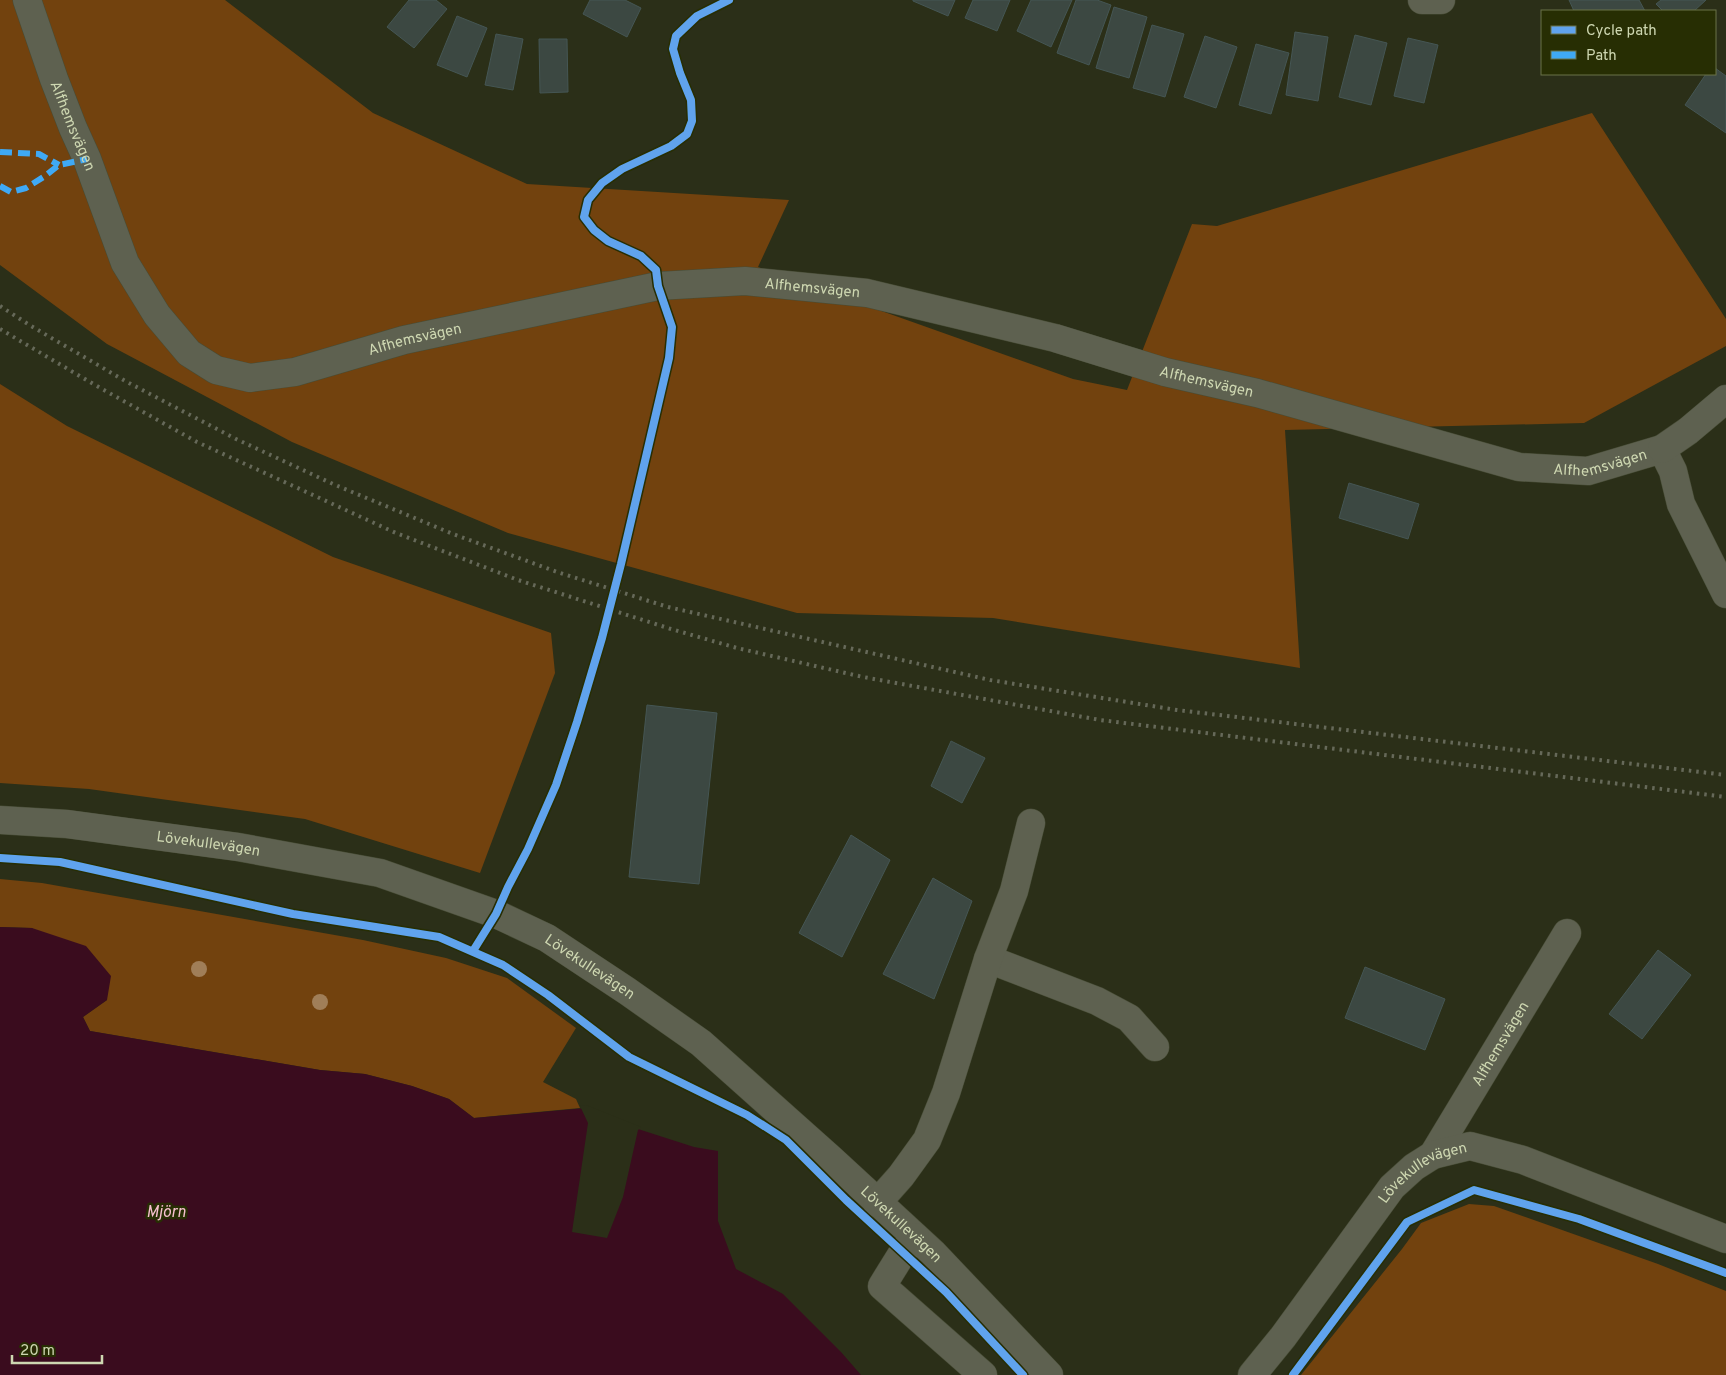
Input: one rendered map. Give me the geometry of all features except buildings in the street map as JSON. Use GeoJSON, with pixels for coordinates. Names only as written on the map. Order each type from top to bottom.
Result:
{"type":"FeatureCollection","features":[{"type":"Feature","properties":{"kind":"street","name":"Alfhemsvägen"},"geometry":{"type":"LineString","coordinates":[[27,0],[54,79],[87,159],[125,263],[157,315],[189,353],[216,370],[250,378],[295,372],[404,340],[658,286],[745,281],[867,293],[1055,338],[1166,372],[1257,393],[1519,467],[1588,471],[1662,449],[1673,471],[1681,504],[1726,594]]}},
{"type":"Feature","properties":{"kind":"street"},"geometry":{"type":"LineString","coordinates":[[1422,0],[1441,0]]}},
{"type":"Feature","properties":{"kind":"street"},"geometry":{"type":"LineString","coordinates":[[1662,449],[1688,431],[1726,399]]}},
{"type":"Feature","properties":{"kind":"street","name":"Lövekullevägen"},"geometry":{"type":"LineString","coordinates":[[0,820],[68,824],[229,846],[380,873],[496,914],[547,938],[701,1043],[933,1253],[1049,1375]]}},
{"type":"Feature","properties":{"kind":"street"},"geometry":{"type":"LineString","coordinates":[[877,1203],[901,1176],[927,1140],[946,1093],[988,959],[1014,891],[1031,823]]}},
{"type":"Feature","properties":{"kind":"street","name":"Alfhemsvägen"},"geometry":{"type":"LineString","coordinates":[[1433,1154],[1567,933]]}},
{"type":"Feature","properties":{"kind":"street"},"geometry":{"type":"LineString","coordinates":[[988,959],[1097,1001],[1129,1018],[1155,1047]]}},
{"type":"Feature","properties":{"kind":"street","name":"Lövekullevägen"},"geometry":{"type":"LineString","coordinates":[[1252,1375],[1392,1187],[1414,1167],[1433,1154],[1470,1146],[1523,1160],[1726,1239]]}},
{"type":"Feature","properties":{"kind":"street"},"geometry":{"type":"LineString","coordinates":[[915,1237],[903,1252],[882,1286],[983,1375]]}},
{"type":"Feature","properties":{"kind":"shaded area"},"geometry":{"type":"Polygon","coordinates":[[[0,0],[225,0],[373,113],[527,184],[789,200],[758,267],[1073,379],[1127,390],[1192,224],[1217,226],[1592,113],[1726,319],[1726,346],[1584,423],[1285,430],[1300,668],[993,618],[797,613],[508,533],[292,442],[107,344],[0,265],[0,0]]]}},
{"type":"Feature","properties":{"kind":"shaded area"},"geometry":{"type":"Polygon","coordinates":[[[0,384],[67,426],[333,557],[551,633],[555,673],[480,873],[305,819],[89,789],[0,783],[0,384]]]}},
{"type":"Feature","properties":{"kind":"shaded area"},"geometry":{"type":"Polygon","coordinates":[[[0,879],[42,883],[363,940],[446,958],[507,978],[576,1028],[543,1082],[576,1099],[580,1108],[474,1118],[449,1099],[412,1086],[365,1074],[320,1070],[90,1031],[83,1017],[107,1000],[32,928],[0,927],[0,879]]]}},
{"type":"Feature","properties":{"kind":"shaded area"},"geometry":{"type":"Polygon","coordinates":[[[1469,1204],[1494,1206],[1658,1264],[1726,1291],[1726,1375],[1301,1375],[1421,1223],[1469,1204]]]}},
{"type":"Feature","properties":{"kind":"water","name":"Mjörn"},"geometry":{"type":"Polygon","coordinates":[[[0,927],[32,928],[86,946],[111,976],[107,1000],[83,1017],[90,1031],[320,1070],[365,1074],[412,1086],[449,1099],[474,1118],[586,1108],[638,1129],[694,1147],[718,1151],[718,1221],[736,1269],[783,1294],[841,1352],[861,1375],[0,1375],[0,927]]]}},
{"type":"Feature","properties":{"kind":"pier"},"geometry":{"type":"Polygon","coordinates":[[[586,1105],[641,1127],[638,1130],[623,1197],[607,1238],[572,1232],[588,1123],[580,1106],[586,1105]]]}},
{"type":"Feature","properties":{"kind":"railway"},"geometry":{"type":"LineString","coordinates":[[0,306],[127,382],[236,439],[333,484],[453,534],[560,573],[668,607],[990,680],[1177,710],[1726,775]]}},
{"type":"Feature","properties":{"kind":"railway"},"geometry":{"type":"LineString","coordinates":[[0,329],[197,442],[396,533],[518,580],[737,648],[863,677],[1100,720],[1726,797]]}},
{"type":"Feature","properties":{"kind":"marked path"},"geometry":{"type":"LineString","coordinates":[[0,152],[39,154],[59,165]]}},
{"type":"Feature","properties":{"kind":"marked path"},"geometry":{"type":"LineString","coordinates":[[0,186],[11,192],[26,188],[59,165],[87,159]]}},
{"type":"Feature","properties":{"kind":"cycle path"},"geometry":{"type":"LineString","coordinates":[[473,951],[496,914],[528,849],[556,785],[577,722],[602,638],[621,564],[669,358],[672,327],[658,286],[656,270],[641,256],[608,241],[594,230],[584,217],[588,200],[602,183],[622,169],[671,146],[687,134],[692,121],[691,100],[673,49],[676,36],[697,16],[729,0]]}},
{"type":"Feature","properties":{"kind":"cycle path"},"geometry":{"type":"LineString","coordinates":[[0,858],[60,862],[293,914],[439,937],[503,965],[548,995],[629,1057],[747,1115],[786,1140],[846,1200],[946,1292],[1023,1375]]}},
{"type":"Feature","properties":{"kind":"cycle path"},"geometry":{"type":"LineString","coordinates":[[1293,1375],[1407,1222],[1474,1190],[1579,1219],[1726,1273]]}}]}
